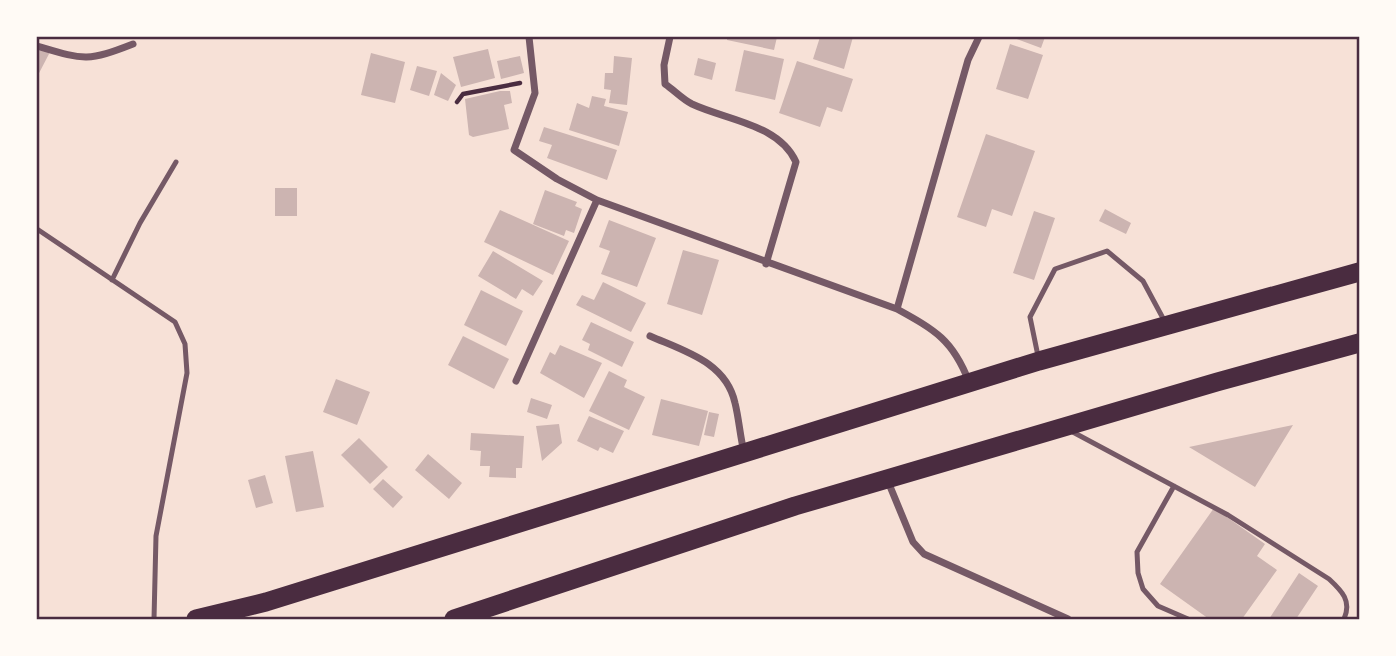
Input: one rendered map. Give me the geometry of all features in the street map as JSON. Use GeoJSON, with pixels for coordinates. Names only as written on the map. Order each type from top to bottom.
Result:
{"type":"FeatureCollection","features":[{"type":"Feature","properties":{"kind":"highway"},"geometry":{"type":"LineString","coordinates":[[196,619],[280,598],[1039,361],[1359,272]]}},
{"type":"Feature","properties":{"kind":"highway"},"geometry":{"type":"LineString","coordinates":[[462,618],[887,478],[1359,344]]}},
{"type":"Feature","properties":{"kind":"street"},"geometry":{"type":"LineString","coordinates":[[529,37],[536,93],[514,150],[557,179],[597,200],[766,264],[897,309],[940,333],[960,359],[970,383]]}},
{"type":"Feature","properties":{"kind":"street"},"geometry":{"type":"LineString","coordinates":[[670,37],[664,65],[665,84],[690,103],[769,133],[789,147],[796,162],[766,264]]}},
{"type":"Feature","properties":{"kind":"street"},"geometry":{"type":"LineString","coordinates":[[897,309],[968,60],[979,37]]}},
{"type":"Feature","properties":{"kind":"street"},"geometry":{"type":"LineString","coordinates":[[37,46],[69,56],[95,59],[133,44]]}},
{"type":"Feature","properties":{"kind":"street"},"geometry":{"type":"LineString","coordinates":[[516,381],[597,200]]}},
{"type":"Feature","properties":{"kind":"street"},"geometry":{"type":"LineString","coordinates":[[650,336],[708,361],[724,377],[735,401],[744,453]]}},
{"type":"Feature","properties":{"kind":"street"},"geometry":{"type":"LineString","coordinates":[[887,478],[913,542],[924,554],[1068,619]]}},
{"type":"Feature","properties":{"kind":"lane"},"geometry":{"type":"LineString","coordinates":[[112,280],[140,223],[176,162]]}},
{"type":"Feature","properties":{"kind":"lane"},"geometry":{"type":"LineString","coordinates":[[37,229],[175,322],[185,344],[187,373],[156,536],[154,619]]}},
{"type":"Feature","properties":{"kind":"lane"},"geometry":{"type":"LineString","coordinates":[[1039,361],[1030,317],[1055,270],[1107,251],[1143,281],[1166,325]]}},
{"type":"Feature","properties":{"kind":"lane"},"geometry":{"type":"LineString","coordinates":[[1063,427],[1228,515],[1329,579],[1347,600],[1344,619]]}},
{"type":"Feature","properties":{"kind":"lane"},"geometry":{"type":"LineString","coordinates":[[1174,486],[1137,552],[1138,573],[1143,589],[1158,606],[1188,619]]}},
{"type":"Feature","properties":{"kind":"path"},"geometry":{"type":"LineString","coordinates":[[457,102],[463,94],[535,80]]}},
{"type":"Feature","properties":{"kind":"building"},"geometry":{"type":"Polygon","coordinates":[[[727,37],[777,37],[774,50],[727,40],[727,37]]]}},
{"type":"Feature","properties":{"kind":"building"},"geometry":{"type":"Polygon","coordinates":[[[820,37],[853,37],[844,69],[813,59],[820,37]]]}},
{"type":"Feature","properties":{"kind":"building"},"geometry":{"type":"Polygon","coordinates":[[[1011,37],[1045,37],[1041,48],[1011,37]]]}},
{"type":"Feature","properties":{"kind":"building"},"geometry":{"type":"Polygon","coordinates":[[[1010,44],[1043,55],[1028,99],[996,89],[1010,44]]]}},
{"type":"Feature","properties":{"kind":"building"},"geometry":{"type":"Polygon","coordinates":[[[37,48],[50,52],[37,77],[37,48]]]}},
{"type":"Feature","properties":{"kind":"building"},"geometry":{"type":"Polygon","coordinates":[[[488,49],[495,78],[461,87],[453,57],[488,49]]]}},
{"type":"Feature","properties":{"kind":"building"},"geometry":{"type":"Polygon","coordinates":[[[744,50],[784,59],[775,100],[735,91],[744,50]]]}},
{"type":"Feature","properties":{"kind":"building"},"geometry":{"type":"Polygon","coordinates":[[[371,53],[405,62],[395,103],[361,95],[371,53]]]}},
{"type":"Feature","properties":{"kind":"building"},"geometry":{"type":"Polygon","coordinates":[[[520,56],[524,73],[501,79],[497,61],[520,56]]]}},
{"type":"Feature","properties":{"kind":"building"},"geometry":{"type":"Polygon","coordinates":[[[614,56],[632,58],[627,105],[609,103],[611,90],[604,89],[605,73],[613,73],[614,56]]]}},
{"type":"Feature","properties":{"kind":"building"},"geometry":{"type":"Polygon","coordinates":[[[698,58],[716,63],[712,80],[694,75],[698,58]]]}},
{"type":"Feature","properties":{"kind":"building"},"geometry":{"type":"Polygon","coordinates":[[[797,61],[853,79],[842,112],[827,107],[820,127],[779,113],[797,61]]]}},
{"type":"Feature","properties":{"kind":"building"},"geometry":{"type":"Polygon","coordinates":[[[417,66],[437,71],[429,96],[410,90],[417,66]]]}},
{"type":"Feature","properties":{"kind":"building"},"geometry":{"type":"Polygon","coordinates":[[[441,73],[456,85],[448,101],[434,95],[441,73]]]}},
{"type":"Feature","properties":{"kind":"building"},"geometry":{"type":"Polygon","coordinates":[[[510,91],[512,103],[504,105],[509,129],[473,137],[469,135],[465,99],[510,91]]]}},
{"type":"Feature","properties":{"kind":"building"},"geometry":{"type":"Polygon","coordinates":[[[592,96],[606,99],[604,106],[628,112],[619,146],[569,130],[577,103],[589,108],[592,96]]]}},
{"type":"Feature","properties":{"kind":"building"},"geometry":{"type":"Polygon","coordinates":[[[544,127],[617,150],[607,180],[547,158],[552,145],[539,141],[544,127]]]}},
{"type":"Feature","properties":{"kind":"building"},"geometry":{"type":"Polygon","coordinates":[[[986,134],[1035,151],[1012,216],[992,209],[986,227],[957,217],[986,134]]]}},
{"type":"Feature","properties":{"kind":"building"},"geometry":{"type":"Polygon","coordinates":[[[275,188],[297,188],[297,216],[275,216],[275,188]]]}},
{"type":"Feature","properties":{"kind":"building"},"geometry":{"type":"Polygon","coordinates":[[[545,190],[577,202],[575,206],[582,209],[574,233],[566,230],[564,236],[533,224],[545,190]]]}},
{"type":"Feature","properties":{"kind":"building"},"geometry":{"type":"Polygon","coordinates":[[[1105,209],[1131,223],[1126,234],[1099,221],[1105,209]]]}},
{"type":"Feature","properties":{"kind":"building"},"geometry":{"type":"Polygon","coordinates":[[[500,210],[569,241],[553,275],[484,242],[500,210]]]}},
{"type":"Feature","properties":{"kind":"building"},"geometry":{"type":"Polygon","coordinates":[[[1034,211],[1055,218],[1034,280],[1013,273],[1034,211]]]}},
{"type":"Feature","properties":{"kind":"building"},"geometry":{"type":"Polygon","coordinates":[[[609,220],[656,238],[637,287],[601,274],[610,251],[599,247],[609,220]]]}},
{"type":"Feature","properties":{"kind":"building"},"geometry":{"type":"Polygon","coordinates":[[[683,250],[719,260],[702,315],[667,304],[683,250]]]}},
{"type":"Feature","properties":{"kind":"building"},"geometry":{"type":"Polygon","coordinates":[[[493,251],[543,281],[533,296],[522,289],[516,299],[478,276],[493,251]]]}},
{"type":"Feature","properties":{"kind":"building"},"geometry":{"type":"Polygon","coordinates":[[[603,282],[646,303],[631,332],[576,305],[582,295],[594,300],[603,282]]]}},
{"type":"Feature","properties":{"kind":"building"},"geometry":{"type":"Polygon","coordinates":[[[481,290],[523,311],[506,346],[464,325],[481,290]]]}},
{"type":"Feature","properties":{"kind":"building"},"geometry":{"type":"Polygon","coordinates":[[[591,322],[634,342],[622,367],[588,350],[590,344],[582,340],[591,322]]]}},
{"type":"Feature","properties":{"kind":"building"},"geometry":{"type":"Polygon","coordinates":[[[463,336],[509,359],[494,389],[448,365],[463,336]]]}},
{"type":"Feature","properties":{"kind":"building"},"geometry":{"type":"Polygon","coordinates":[[[560,345],[602,363],[584,398],[540,373],[550,352],[555,355],[560,345]]]}},
{"type":"Feature","properties":{"kind":"building"},"geometry":{"type":"Polygon","coordinates":[[[609,371],[627,380],[624,387],[645,397],[629,430],[589,411],[609,371]]]}},
{"type":"Feature","properties":{"kind":"building"},"geometry":{"type":"Polygon","coordinates":[[[336,379],[370,392],[357,425],[323,412],[336,379]]]}},
{"type":"Feature","properties":{"kind":"building"},"geometry":{"type":"Polygon","coordinates":[[[531,398],[552,405],[547,419],[527,412],[531,398]]]}},
{"type":"Feature","properties":{"kind":"building"},"geometry":{"type":"Polygon","coordinates":[[[661,399],[708,411],[699,446],[652,435],[661,399]]]}},
{"type":"Feature","properties":{"kind":"building"},"geometry":{"type":"Polygon","coordinates":[[[709,412],[719,414],[714,437],[704,435],[709,412]]]}},
{"type":"Feature","properties":{"kind":"building"},"geometry":{"type":"Polygon","coordinates":[[[589,416],[624,431],[613,453],[600,447],[598,451],[577,441],[589,416]]]}},
{"type":"Feature","properties":{"kind":"building"},"geometry":{"type":"Polygon","coordinates":[[[559,424],[562,443],[542,461],[536,426],[559,424]]]}},
{"type":"Feature","properties":{"kind":"building"},"geometry":{"type":"Polygon","coordinates":[[[1293,425],[1255,487],[1189,447],[1293,425]]]}},
{"type":"Feature","properties":{"kind":"building"},"geometry":{"type":"Polygon","coordinates":[[[471,433],[524,436],[522,468],[516,468],[516,478],[489,477],[490,466],[480,466],[481,451],[470,450],[471,433]]]}},
{"type":"Feature","properties":{"kind":"building"},"geometry":{"type":"Polygon","coordinates":[[[359,438],[388,467],[370,484],[341,455],[359,438]]]}},
{"type":"Feature","properties":{"kind":"building"},"geometry":{"type":"Polygon","coordinates":[[[313,451],[324,507],[296,512],[285,456],[313,451]]]}},
{"type":"Feature","properties":{"kind":"building"},"geometry":{"type":"Polygon","coordinates":[[[428,454],[462,483],[449,499],[415,470],[428,454]]]}},
{"type":"Feature","properties":{"kind":"building"},"geometry":{"type":"Polygon","coordinates":[[[265,475],[273,503],[256,508],[248,480],[265,475]]]}},
{"type":"Feature","properties":{"kind":"building"},"geometry":{"type":"Polygon","coordinates":[[[383,479],[403,497],[393,508],[373,489],[383,479]]]}},
{"type":"Feature","properties":{"kind":"building"},"geometry":{"type":"Polygon","coordinates":[[[1214,508],[1265,544],[1257,556],[1277,570],[1242,619],[1209,619],[1160,584],[1214,508]]]}},
{"type":"Feature","properties":{"kind":"building"},"geometry":{"type":"Polygon","coordinates":[[[1299,573],[1318,586],[1296,619],[1269,619],[1299,573]]]}}]}
